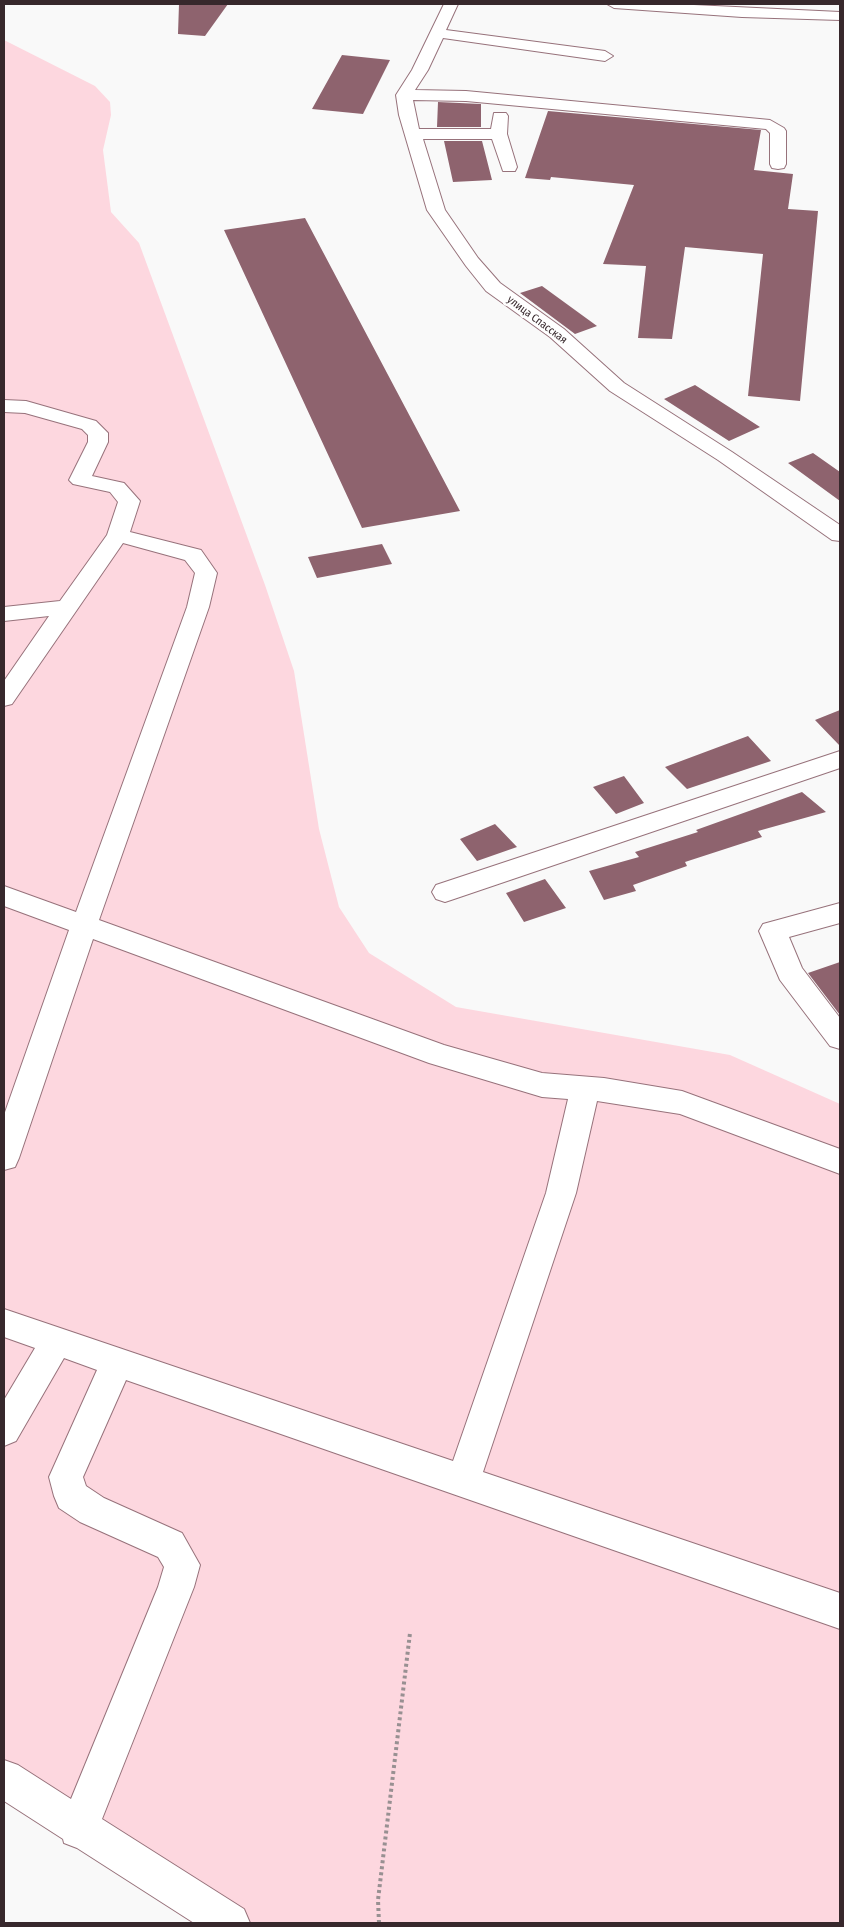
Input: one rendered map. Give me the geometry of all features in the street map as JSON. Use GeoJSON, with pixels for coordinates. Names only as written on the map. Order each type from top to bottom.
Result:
{"type":"FeatureCollection","features":[{"type":"Feature","properties":{"kind":"street"},"geometry":{"type":"LineString","coordinates":[[451,4],[438,33],[404,96],[466,96],[770,125],[778,131],[778,164]]}},
{"type":"Feature","properties":{"kind":"street"},"geometry":{"type":"LineString","coordinates":[[614,4],[742,13],[760,12],[840,16]]}},
{"type":"Feature","properties":{"kind":"street"},"geometry":{"type":"LineString","coordinates":[[438,33],[606,56]]}},
{"type":"Feature","properties":{"kind":"street","name":"улица Спасская"},"geometry":{"type":"LineString","coordinates":[[404,96],[407,115],[436,210],[472,262],[493,287],[556,333],[617,387],[725,456],[840,536]]}},
{"type":"Feature","properties":{"kind":"street"},"geometry":{"type":"LineString","coordinates":[[500,112],[499,134],[509,167]]}},
{"type":"Feature","properties":{"kind":"street"},"geometry":{"type":"LineString","coordinates":[[413,134],[499,134]]}},
{"type":"Feature","properties":{"kind":"street"},"geometry":{"type":"LineString","coordinates":[[4,406],[26,407],[89,425],[98,433],[98,442],[80,480],[117,487],[129,501],[118,535],[4,698]]}},
{"type":"Feature","properties":{"kind":"street"},"geometry":{"type":"LineString","coordinates":[[4,1158],[84,924],[198,607],[206,573],[193,555],[118,535]]}},
{"type":"Feature","properties":{"kind":"street"},"geometry":{"type":"LineString","coordinates":[[4,614],[68,607]]}},
{"type":"Feature","properties":{"kind":"street"},"geometry":{"type":"LineString","coordinates":[[445,892],[840,759]]}},
{"type":"Feature","properties":{"kind":"street"},"geometry":{"type":"LineString","coordinates":[[4,896],[439,1055],[542,1085],[585,1088],[682,1103],[840,1162]]}},
{"type":"Feature","properties":{"kind":"street"},"geometry":{"type":"LineString","coordinates":[[840,913],[773,931],[790,973],[840,1038]]}},
{"type":"Feature","properties":{"kind":"street"},"geometry":{"type":"LineString","coordinates":[[463,1481],[561,1193],[585,1088]]}},
{"type":"Feature","properties":{"kind":"street"},"geometry":{"type":"LineString","coordinates":[[4,1323],[840,1611]]}},
{"type":"Feature","properties":{"kind":"street"},"geometry":{"type":"LineString","coordinates":[[4,1430],[57,1341]]}},
{"type":"Feature","properties":{"kind":"street"},"geometry":{"type":"LineString","coordinates":[[78,1829],[176,1587],[182,1565],[170,1545],[92,1510],[71,1496],[66,1477],[117,1362]]}},
{"type":"Feature","properties":{"kind":"street"},"geometry":{"type":"LineString","coordinates":[[4,1779],[78,1829],[230,1923]]}},
{"type":"Feature","properties":{"kind":"path"},"geometry":{"type":"LineString","coordinates":[[379,1923],[378,1900],[410,1633]]}},
{"type":"Feature","properties":{"kind":"shaded area"},"geometry":{"type":"Polygon","coordinates":[[[4,40],[95,86],[110,102],[111,115],[103,150],[111,212],[139,243],[265,585],[294,671],[319,829],[339,907],[369,953],[456,1007],[730,1055],[840,1104],[840,1923],[193,1923],[4,1801],[4,40]]]}},
{"type":"Feature","properties":{"kind":"building"},"geometry":{"type":"Polygon","coordinates":[[[179,4],[228,4],[205,36],[178,34],[179,4]]]}},
{"type":"Feature","properties":{"kind":"building"},"geometry":{"type":"Polygon","coordinates":[[[342,55],[390,60],[363,114],[312,109],[342,55]]]}},
{"type":"Feature","properties":{"kind":"building"},"geometry":{"type":"Polygon","coordinates":[[[438,102],[481,104],[481,127],[437,127],[438,102]]]}},
{"type":"Feature","properties":{"kind":"building"},"geometry":{"type":"Polygon","coordinates":[[[548,111],[761,130],[754,170],[793,174],[788,209],[818,211],[800,401],[748,396],[763,254],[685,247],[672,339],[638,338],[646,266],[603,264],[634,185],[551,177],[550,180],[525,178],[548,111]]]}},
{"type":"Feature","properties":{"kind":"building"},"geometry":{"type":"Polygon","coordinates":[[[444,141],[482,141],[492,180],[453,182],[444,141]]]}},
{"type":"Feature","properties":{"kind":"building"},"geometry":{"type":"Polygon","coordinates":[[[305,218],[460,511],[362,528],[224,230],[305,218]]]}},
{"type":"Feature","properties":{"kind":"building"},"geometry":{"type":"Polygon","coordinates":[[[542,286],[597,326],[575,334],[520,293],[542,286]]]}},
{"type":"Feature","properties":{"kind":"building"},"geometry":{"type":"Polygon","coordinates":[[[695,385],[760,427],[729,441],[664,399],[695,385]]]}},
{"type":"Feature","properties":{"kind":"building"},"geometry":{"type":"Polygon","coordinates":[[[813,453],[840,472],[840,501],[788,463],[813,453]]]}},
{"type":"Feature","properties":{"kind":"building"},"geometry":{"type":"Polygon","coordinates":[[[382,544],[392,564],[317,578],[308,557],[382,544]]]}},
{"type":"Feature","properties":{"kind":"building"},"geometry":{"type":"Polygon","coordinates":[[[840,710],[840,746],[815,720],[840,710]]]}},
{"type":"Feature","properties":{"kind":"building"},"geometry":{"type":"Polygon","coordinates":[[[748,736],[771,761],[687,789],[665,767],[748,736]]]}},
{"type":"Feature","properties":{"kind":"building"},"geometry":{"type":"Polygon","coordinates":[[[624,776],[644,803],[616,814],[593,787],[624,776]]]}},
{"type":"Feature","properties":{"kind":"building"},"geometry":{"type":"Polygon","coordinates":[[[802,792],[826,812],[758,831],[762,837],[685,862],[687,866],[633,885],[636,891],[604,900],[589,871],[639,857],[635,852],[698,832],[696,830],[802,792]]]}},
{"type":"Feature","properties":{"kind":"building"},"geometry":{"type":"Polygon","coordinates":[[[495,824],[517,847],[477,861],[460,839],[495,824]]]}},
{"type":"Feature","properties":{"kind":"building"},"geometry":{"type":"Polygon","coordinates":[[[545,879],[566,908],[524,922],[506,893],[545,879]]]}},
{"type":"Feature","properties":{"kind":"building"},"geometry":{"type":"Polygon","coordinates":[[[840,962],[840,1015],[808,973],[840,962]]]}}]}
